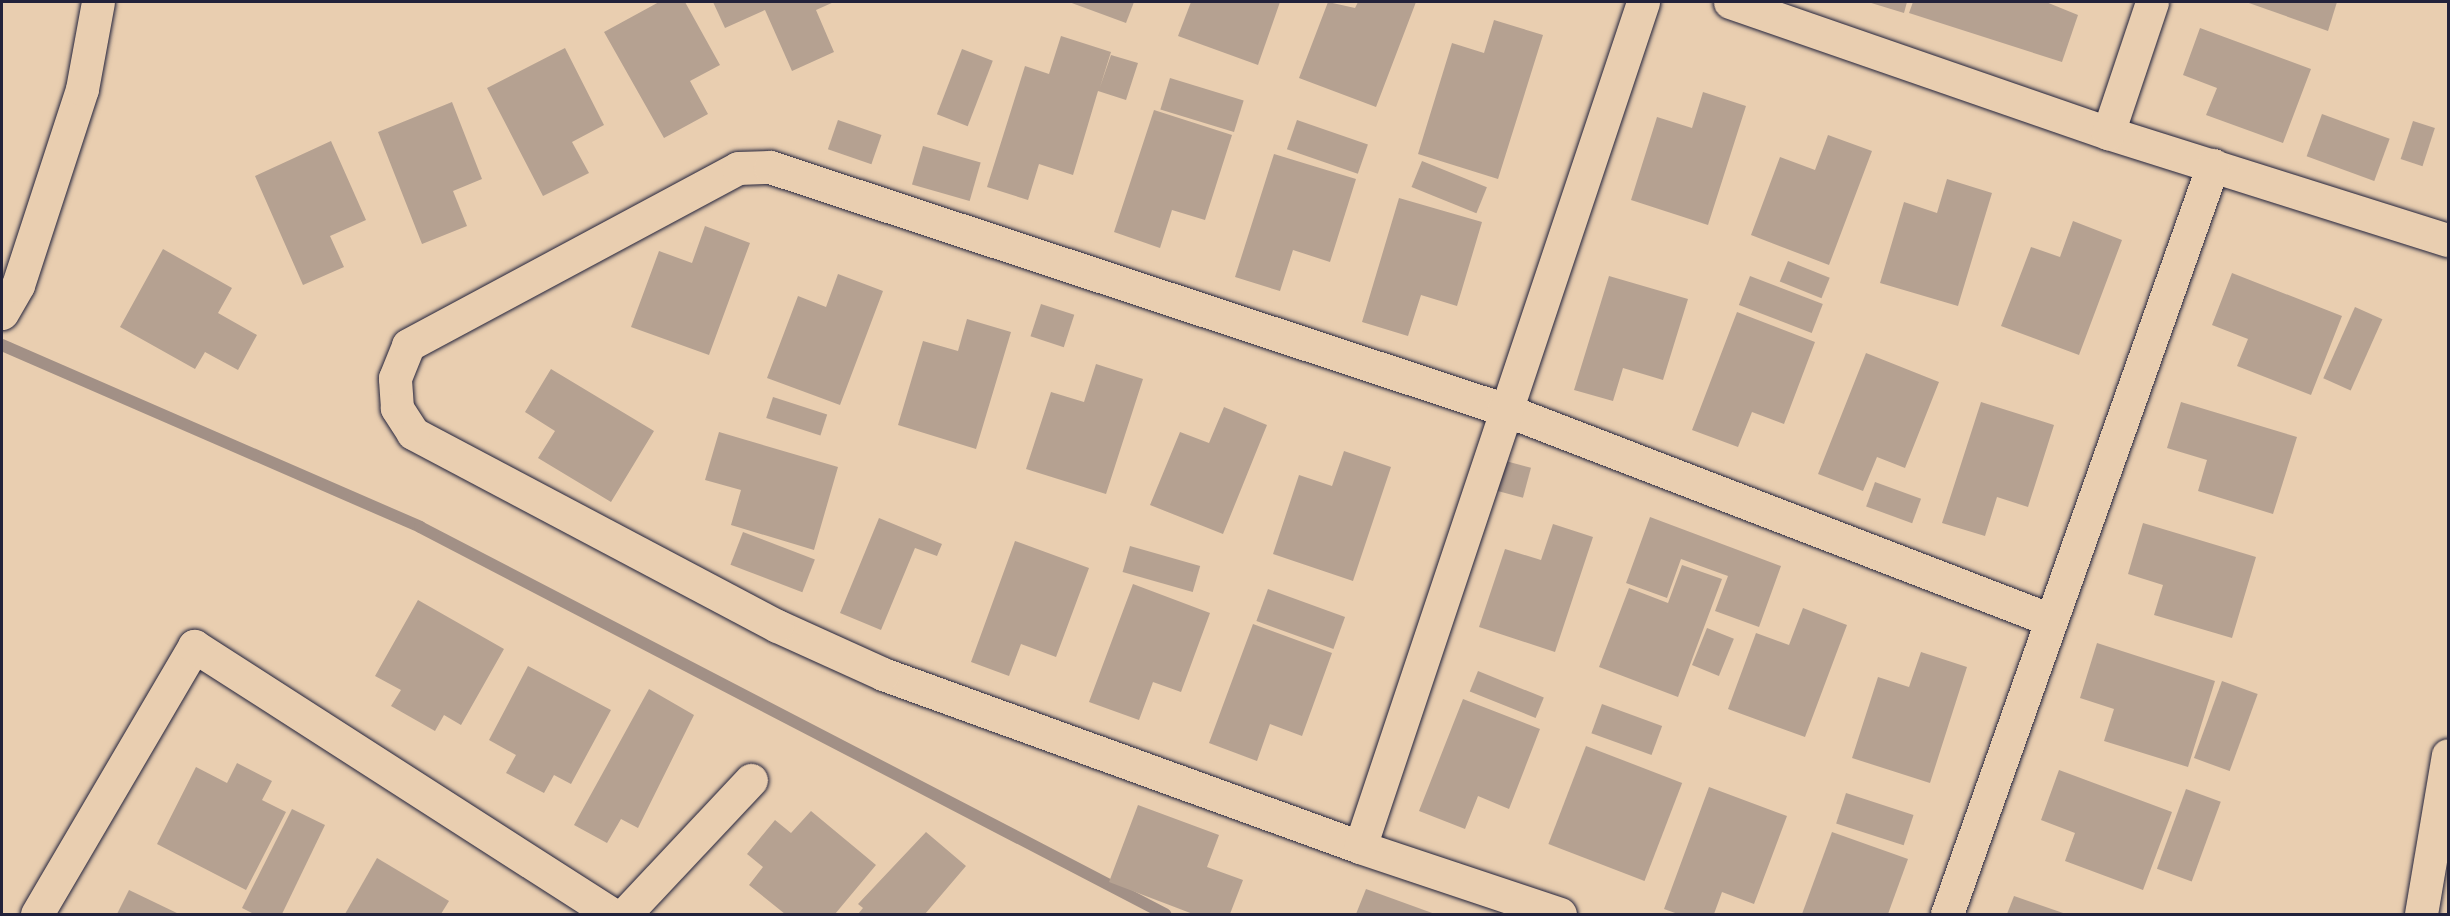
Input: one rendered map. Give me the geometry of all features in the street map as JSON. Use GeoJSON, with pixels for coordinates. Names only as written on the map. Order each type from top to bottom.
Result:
{"type":"FeatureCollection","features":[{"type":"Feature","properties":{"kind":"street"},"geometry":{"type":"LineString","coordinates":[[2,313],[18,285],[82,88],[98,2]]}},
{"type":"Feature","properties":{"kind":"street"},"geometry":{"type":"LineString","coordinates":[[1360,848],[1503,409],[1643,2]]}},
{"type":"Feature","properties":{"kind":"street"},"geometry":{"type":"LineString","coordinates":[[1730,2],[2108,133],[2448,240]]}},
{"type":"Feature","properties":{"kind":"street"},"geometry":{"type":"LineString","coordinates":[[2108,133],[2152,2]]}},
{"type":"Feature","properties":{"kind":"street"},"geometry":{"type":"LineString","coordinates":[[1947,915],[2213,165]]}},
{"type":"Feature","properties":{"kind":"street"},"geometry":{"type":"LineString","coordinates":[[1560,915],[1360,848],[883,675],[777,626],[413,433],[397,408],[395,378],[408,345],[738,168],[770,167],[1503,409],[2051,620]]}},
{"type":"Feature","properties":{"kind":"street"},"geometry":{"type":"LineString","coordinates":[[37,915],[194,646],[611,915]]}},
{"type":"Feature","properties":{"kind":"street"},"geometry":{"type":"LineString","coordinates":[[2421,915],[2448,755]]}},
{"type":"Feature","properties":{"kind":"street"},"geometry":{"type":"LineString","coordinates":[[625,915],[751,780]]}},
{"type":"Feature","properties":{"kind":"building"},"geometry":{"type":"Polygon","coordinates":[[[659,2],[685,2],[720,65],[690,81],[708,114],[664,138],[604,32],[659,2]]]}},
{"type":"Feature","properties":{"kind":"building"},"geometry":{"type":"Polygon","coordinates":[[[713,2],[834,2],[816,10],[834,52],[792,71],[765,10],[725,28],[713,2]]]}},
{"type":"Feature","properties":{"kind":"building"},"geometry":{"type":"Polygon","coordinates":[[[1069,2],[1134,2],[1126,23],[1069,2]]]}},
{"type":"Feature","properties":{"kind":"building"},"geometry":{"type":"Polygon","coordinates":[[[1191,2],[1280,2],[1258,65],[1178,36],[1191,2]]]}},
{"type":"Feature","properties":{"kind":"building"},"geometry":{"type":"Polygon","coordinates":[[[1328,2],[1355,8],[1358,2],[1416,2],[1376,107],[1299,78],[1328,2]]]}},
{"type":"Feature","properties":{"kind":"building"},"geometry":{"type":"Polygon","coordinates":[[[1868,2],[1907,2],[1904,13],[1868,2]]]}},
{"type":"Feature","properties":{"kind":"building"},"geometry":{"type":"Polygon","coordinates":[[[1913,2],[2046,2],[2078,15],[2062,62],[1909,13],[1913,2]]]}},
{"type":"Feature","properties":{"kind":"building"},"geometry":{"type":"Polygon","coordinates":[[[2246,2],[2337,2],[2328,31],[2246,2]]]}},
{"type":"Feature","properties":{"kind":"building"},"geometry":{"type":"Polygon","coordinates":[[[1494,20],[1543,35],[1498,179],[1418,154],[1452,43],[1484,53],[1494,20]]]}},
{"type":"Feature","properties":{"kind":"building"},"geometry":{"type":"Polygon","coordinates":[[[2200,28],[2311,69],[2283,143],[2206,115],[2217,88],[2183,75],[2200,28]]]}},
{"type":"Feature","properties":{"kind":"building"},"geometry":{"type":"Polygon","coordinates":[[[1061,36],[1111,52],[1100,87],[1111,55],[1138,63],[1126,100],[1098,91],[1073,175],[1039,164],[1028,200],[987,187],[1025,66],[1049,74],[1061,36]]]}},
{"type":"Feature","properties":{"kind":"building"},"geometry":{"type":"Polygon","coordinates":[[[565,48],[604,125],[572,142],[589,173],[543,196],[487,88],[565,48]]]}},
{"type":"Feature","properties":{"kind":"building"},"geometry":{"type":"Polygon","coordinates":[[[962,49],[993,61],[968,126],[937,114],[962,49]]]}},
{"type":"Feature","properties":{"kind":"building"},"geometry":{"type":"Polygon","coordinates":[[[1170,78],[1244,101],[1234,132],[1160,110],[1170,78]]]}},
{"type":"Feature","properties":{"kind":"building"},"geometry":{"type":"Polygon","coordinates":[[[1703,92],[1746,106],[1708,225],[1631,200],[1657,117],[1692,128],[1703,92]]]}},
{"type":"Feature","properties":{"kind":"building"},"geometry":{"type":"Polygon","coordinates":[[[452,102],[482,179],[453,191],[467,226],[422,244],[378,132],[452,102]]]}},
{"type":"Feature","properties":{"kind":"building"},"geometry":{"type":"Polygon","coordinates":[[[1154,110],[1232,135],[1205,220],[1172,210],[1160,248],[1114,232],[1154,110]]]}},
{"type":"Feature","properties":{"kind":"building"},"geometry":{"type":"Polygon","coordinates":[[[2322,114],[2390,139],[2374,181],[2307,156],[2322,114]]]}},
{"type":"Feature","properties":{"kind":"building"},"geometry":{"type":"Polygon","coordinates":[[[838,120],[881,135],[871,164],[828,149],[838,120]]]}},
{"type":"Feature","properties":{"kind":"building"},"geometry":{"type":"Polygon","coordinates":[[[1297,120],[1368,144],[1358,174],[1287,149],[1297,120]]]}},
{"type":"Feature","properties":{"kind":"building"},"geometry":{"type":"Polygon","coordinates":[[[2413,121],[2435,128],[2423,166],[2401,159],[2413,121]]]}},
{"type":"Feature","properties":{"kind":"building"},"geometry":{"type":"Polygon","coordinates":[[[1828,135],[1872,151],[1829,265],[1751,235],[1780,157],[1815,170],[1828,135]]]}},
{"type":"Feature","properties":{"kind":"building"},"geometry":{"type":"Polygon","coordinates":[[[331,141],[366,220],[330,236],[344,267],[303,285],[255,176],[331,141]]]}},
{"type":"Feature","properties":{"kind":"building"},"geometry":{"type":"Polygon","coordinates":[[[923,146],[981,163],[970,201],[912,184],[923,146]]]}},
{"type":"Feature","properties":{"kind":"building"},"geometry":{"type":"Polygon","coordinates":[[[1274,154],[1356,179],[1330,262],[1293,250],[1280,291],[1235,277],[1274,154]]]}},
{"type":"Feature","properties":{"kind":"building"},"geometry":{"type":"Polygon","coordinates":[[[1422,161],[1487,187],[1476,213],[1412,187],[1422,161]]]}},
{"type":"Feature","properties":{"kind":"building"},"geometry":{"type":"Polygon","coordinates":[[[1947,179],[1992,193],[1958,306],[1880,283],[1904,202],[1937,213],[1947,179]]]}},
{"type":"Feature","properties":{"kind":"building"},"geometry":{"type":"Polygon","coordinates":[[[1399,198],[1482,222],[1457,306],[1421,295],[1408,336],[1362,322],[1399,198]]]}},
{"type":"Feature","properties":{"kind":"building"},"geometry":{"type":"Polygon","coordinates":[[[2073,221],[2122,240],[2079,355],[2001,326],[2031,247],[2060,257],[2073,221]]]}},
{"type":"Feature","properties":{"kind":"building"},"geometry":{"type":"Polygon","coordinates":[[[705,226],[750,243],[709,355],[631,327],[659,251],[692,263],[705,226]]]}},
{"type":"Feature","properties":{"kind":"building"},"geometry":{"type":"Polygon","coordinates":[[[163,249],[232,288],[218,313],[257,335],[238,370],[205,352],[195,369],[120,327],[163,249]]]}},
{"type":"Feature","properties":{"kind":"building"},"geometry":{"type":"Polygon","coordinates":[[[1788,261],[1830,278],[1821,298],[1780,281],[1788,261]]]}},
{"type":"Feature","properties":{"kind":"building"},"geometry":{"type":"Polygon","coordinates":[[[2232,273],[2342,316],[2311,395],[2237,366],[2248,339],[2212,325],[2232,273]]]}},
{"type":"Feature","properties":{"kind":"building"},"geometry":{"type":"Polygon","coordinates":[[[838,274],[883,291],[840,405],[767,378],[798,296],[826,307],[838,274]]]}},
{"type":"Feature","properties":{"kind":"building"},"geometry":{"type":"Polygon","coordinates":[[[1609,276],[1688,299],[1663,380],[1623,368],[1613,401],[1574,390],[1609,276]]]}},
{"type":"Feature","properties":{"kind":"building"},"geometry":{"type":"Polygon","coordinates":[[[1750,276],[1823,304],[1812,333],[1739,305],[1750,276]]]}},
{"type":"Feature","properties":{"kind":"building"},"geometry":{"type":"Polygon","coordinates":[[[1041,304],[1074,315],[1064,347],[1030,336],[1041,304]]]}},
{"type":"Feature","properties":{"kind":"building"},"geometry":{"type":"Polygon","coordinates":[[[2355,307],[2382,319],[2351,390],[2323,378],[2355,307]]]}},
{"type":"Feature","properties":{"kind":"building"},"geometry":{"type":"Polygon","coordinates":[[[1737,312],[1815,342],[1784,424],[1752,412],[1738,447],[1692,430],[1737,312]]]}},
{"type":"Feature","properties":{"kind":"building"},"geometry":{"type":"Polygon","coordinates":[[[967,319],[1011,332],[976,449],[898,425],[923,341],[958,351],[967,319]]]}},
{"type":"Feature","properties":{"kind":"building"},"geometry":{"type":"Polygon","coordinates":[[[1866,353],[1939,382],[1905,468],[1877,457],[1863,491],[1818,474],[1866,353]]]}},
{"type":"Feature","properties":{"kind":"building"},"geometry":{"type":"Polygon","coordinates":[[[1096,364],[1143,379],[1106,494],[1026,469],[1051,392],[1084,402],[1096,364]]]}},
{"type":"Feature","properties":{"kind":"building"},"geometry":{"type":"Polygon","coordinates":[[[551,369],[654,431],[611,502],[538,458],[555,431],[525,412],[551,369]]]}},
{"type":"Feature","properties":{"kind":"building"},"geometry":{"type":"Polygon","coordinates":[[[773,397],[827,415],[820,436],[766,418],[773,397]]]}},
{"type":"Feature","properties":{"kind":"building"},"geometry":{"type":"Polygon","coordinates":[[[1981,402],[2054,425],[2028,507],[1997,497],[1985,536],[1942,523],[1981,402]]]}},
{"type":"Feature","properties":{"kind":"building"},"geometry":{"type":"Polygon","coordinates":[[[2181,402],[2297,437],[2273,514],[2198,491],[2207,460],[2167,448],[2181,402]]]}},
{"type":"Feature","properties":{"kind":"building"},"geometry":{"type":"Polygon","coordinates":[[[1224,407],[1267,425],[1223,534],[1150,505],[1180,432],[1209,443],[1224,407]]]}},
{"type":"Feature","properties":{"kind":"building"},"geometry":{"type":"Polygon","coordinates":[[[719,432],[838,467],[814,550],[731,525],[741,490],[705,480],[719,432]]]}},
{"type":"Feature","properties":{"kind":"building"},"geometry":{"type":"Polygon","coordinates":[[[1344,451],[1391,467],[1353,581],[1273,554],[1299,475],[1332,486],[1344,451]]]}},
{"type":"Feature","properties":{"kind":"building"},"geometry":{"type":"Polygon","coordinates":[[[1502,460],[1531,468],[1523,498],[1494,490],[1502,460]]]}},
{"type":"Feature","properties":{"kind":"building"},"geometry":{"type":"Polygon","coordinates":[[[1875,482],[1921,499],[1912,523],[1866,506],[1875,482]]]}},
{"type":"Feature","properties":{"kind":"building"},"geometry":{"type":"Polygon","coordinates":[[[1650,517],[1781,566],[1759,627],[1715,611],[1728,576],[1681,559],[1667,598],[1626,583],[1650,517]]]}},
{"type":"Feature","properties":{"kind":"building"},"geometry":{"type":"Polygon","coordinates":[[[879,518],[942,544],[937,556],[915,548],[881,630],[840,613],[879,518]]]}},
{"type":"Feature","properties":{"kind":"building"},"geometry":{"type":"Polygon","coordinates":[[[2143,523],[2256,557],[2232,638],[2154,615],[2163,585],[2128,574],[2143,523]]]}},
{"type":"Feature","properties":{"kind":"building"},"geometry":{"type":"Polygon","coordinates":[[[1553,524],[1593,537],[1555,652],[1479,627],[1505,549],[1541,560],[1553,524]]]}},
{"type":"Feature","properties":{"kind":"building"},"geometry":{"type":"Polygon","coordinates":[[[743,532],[815,560],[802,592],[730,565],[743,532]]]}},
{"type":"Feature","properties":{"kind":"building"},"geometry":{"type":"Polygon","coordinates":[[[1015,541],[1089,568],[1056,657],[1021,644],[1009,676],[971,662],[1015,541]]]}},
{"type":"Feature","properties":{"kind":"building"},"geometry":{"type":"Polygon","coordinates":[[[1130,546],[1200,566],[1193,592],[1123,572],[1130,546]]]}},
{"type":"Feature","properties":{"kind":"building"},"geometry":{"type":"Polygon","coordinates":[[[1682,565],[1722,579],[1678,697],[1599,667],[1629,588],[1668,603],[1682,565]]]}},
{"type":"Feature","properties":{"kind":"building"},"geometry":{"type":"Polygon","coordinates":[[[1133,584],[1210,613],[1181,692],[1153,682],[1139,720],[1089,702],[1133,584]]]}},
{"type":"Feature","properties":{"kind":"building"},"geometry":{"type":"Polygon","coordinates":[[[1268,589],[1345,617],[1333,649],[1256,621],[1268,589]]]}},
{"type":"Feature","properties":{"kind":"building"},"geometry":{"type":"Polygon","coordinates":[[[418,600],[504,649],[461,725],[444,715],[435,731],[391,706],[401,690],[375,676],[418,600]]]}},
{"type":"Feature","properties":{"kind":"building"},"geometry":{"type":"Polygon","coordinates":[[[1803,608],[1847,625],[1805,737],[1728,709],[1756,633],[1789,645],[1803,608]]]}},
{"type":"Feature","properties":{"kind":"building"},"geometry":{"type":"Polygon","coordinates":[[[1253,624],[1332,653],[1302,736],[1270,724],[1257,761],[1209,743],[1253,624]]]}},
{"type":"Feature","properties":{"kind":"building"},"geometry":{"type":"Polygon","coordinates":[[[1707,628],[1734,639],[1719,676],[1692,665],[1707,628]]]}},
{"type":"Feature","properties":{"kind":"building"},"geometry":{"type":"Polygon","coordinates":[[[2097,643],[2215,681],[2188,767],[2104,741],[2114,709],[2080,698],[2097,643]]]}},
{"type":"Feature","properties":{"kind":"building"},"geometry":{"type":"Polygon","coordinates":[[[1921,652],[1967,667],[1930,783],[1852,758],[1878,677],[1909,687],[1921,652]]]}},
{"type":"Feature","properties":{"kind":"building"},"geometry":{"type":"Polygon","coordinates":[[[528,666],[611,710],[571,784],[554,775],[544,793],[506,773],[516,755],[489,740],[528,666]]]}},
{"type":"Feature","properties":{"kind":"building"},"geometry":{"type":"Polygon","coordinates":[[[1478,671],[1544,698],[1536,718],[1470,691],[1478,671]]]}},
{"type":"Feature","properties":{"kind":"building"},"geometry":{"type":"Polygon","coordinates":[[[2222,681],[2258,694],[2230,771],[2194,758],[2222,681]]]}},
{"type":"Feature","properties":{"kind":"building"},"geometry":{"type":"Polygon","coordinates":[[[649,689],[694,715],[638,828],[621,819],[607,843],[574,825],[649,689]]]}},
{"type":"Feature","properties":{"kind":"building"},"geometry":{"type":"Polygon","coordinates":[[[1463,699],[1540,729],[1509,809],[1478,796],[1465,829],[1419,811],[1463,699]]]}},
{"type":"Feature","properties":{"kind":"building"},"geometry":{"type":"Polygon","coordinates":[[[1602,704],[1662,726],[1652,755],[1591,733],[1602,704]]]}},
{"type":"Feature","properties":{"kind":"building"},"geometry":{"type":"Polygon","coordinates":[[[1586,746],[1682,783],[1645,881],[1548,844],[1586,746]]]}},
{"type":"Feature","properties":{"kind":"building"},"geometry":{"type":"Polygon","coordinates":[[[237,763],[272,781],[262,800],[286,812],[246,890],[157,844],[196,767],[227,783],[237,763]]]}},
{"type":"Feature","properties":{"kind":"building"},"geometry":{"type":"Polygon","coordinates":[[[2059,770],[2172,812],[2143,890],[2065,861],[2075,833],[2041,820],[2059,770]]]}},
{"type":"Feature","properties":{"kind":"building"},"geometry":{"type":"Polygon","coordinates":[[[1709,787],[1787,816],[1754,904],[1722,892],[1714,914],[1678,914],[1664,909],[1709,787]]]}},
{"type":"Feature","properties":{"kind":"building"},"geometry":{"type":"Polygon","coordinates":[[[2186,789],[2221,802],[2192,882],[2157,869],[2186,789]]]}},
{"type":"Feature","properties":{"kind":"building"},"geometry":{"type":"Polygon","coordinates":[[[1846,793],[1914,815],[1904,845],[1836,823],[1846,793]]]}},
{"type":"Feature","properties":{"kind":"building"},"geometry":{"type":"Polygon","coordinates":[[[1138,805],[1219,835],[1207,867],[1243,880],[1230,914],[1193,914],[1109,882],[1138,805]]]}},
{"type":"Feature","properties":{"kind":"building"},"geometry":{"type":"Polygon","coordinates":[[[292,809],[325,825],[282,914],[254,914],[242,908],[292,809]]]}},
{"type":"Feature","properties":{"kind":"building"},"geometry":{"type":"Polygon","coordinates":[[[811,811],[876,865],[835,914],[785,914],[749,885],[763,867],[747,854],[775,820],[791,833],[811,811]]]}},
{"type":"Feature","properties":{"kind":"building"},"geometry":{"type":"Polygon","coordinates":[[[926,832],[966,866],[925,914],[858,914],[863,908],[858,904],[926,832]]]}},
{"type":"Feature","properties":{"kind":"building"},"geometry":{"type":"Polygon","coordinates":[[[1832,832],[1908,859],[1888,914],[1802,914],[1832,832]]]}},
{"type":"Feature","properties":{"kind":"building"},"geometry":{"type":"Polygon","coordinates":[[[377,858],[449,901],[441,914],[345,914],[377,858]]]}},
{"type":"Feature","properties":{"kind":"building"},"geometry":{"type":"Polygon","coordinates":[[[1366,889],[1435,914],[1356,914],[1366,889]]]}},
{"type":"Feature","properties":{"kind":"building"},"geometry":{"type":"Polygon","coordinates":[[[129,890],[179,914],[117,914],[129,890]]]}},
{"type":"Feature","properties":{"kind":"building"},"geometry":{"type":"Polygon","coordinates":[[[2014,896],[2066,914],[2007,914],[2014,896]]]}},
{"type":"Feature","properties":{"kind":"waterway"},"geometry":{"type":"LineString","coordinates":[[2,345],[420,527],[1165,914]]}}]}
